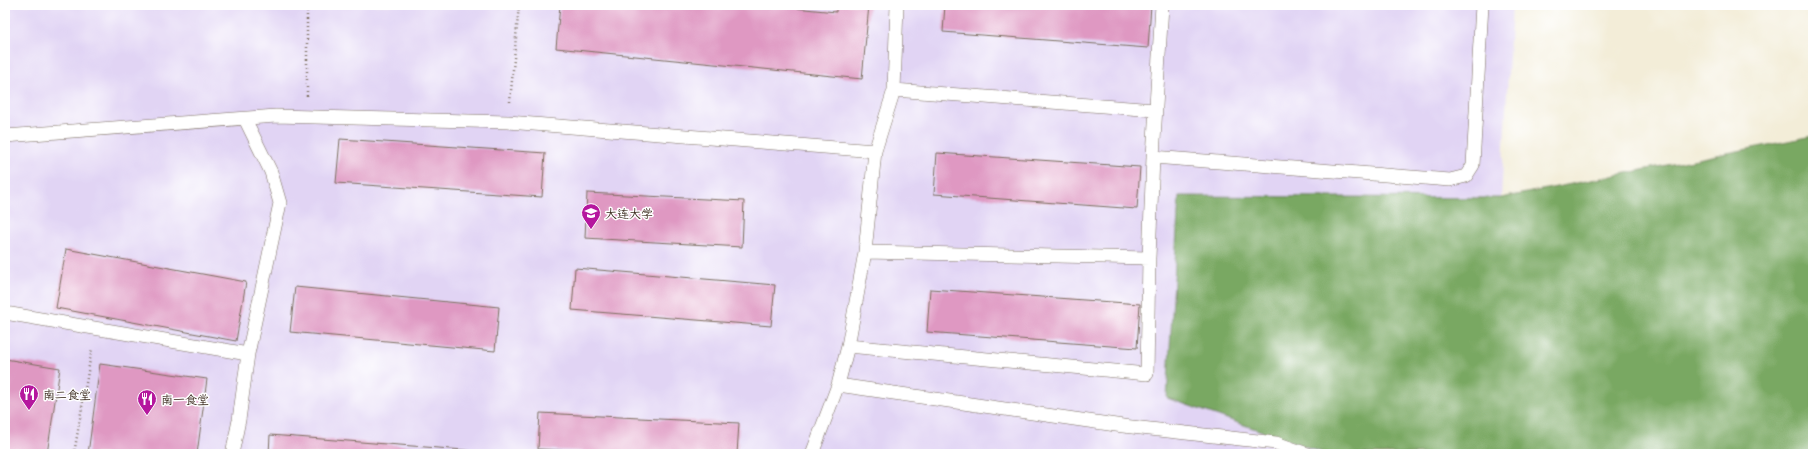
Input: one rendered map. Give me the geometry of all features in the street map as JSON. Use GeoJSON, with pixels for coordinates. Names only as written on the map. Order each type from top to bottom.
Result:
{"type":"FeatureCollection","features":[{"type":"Feature","properties":{"kind":"lane"},"geometry":{"type":"LineString","coordinates":[[812,454],[838,384],[848,346],[865,252],[875,151],[894,90],[897,5]]}},
{"type":"Feature","properties":{"kind":"lane"},"geometry":{"type":"LineString","coordinates":[[848,346],[1147,374],[1152,156],[1162,5]]}},
{"type":"Feature","properties":{"kind":"lane"},"geometry":{"type":"LineString","coordinates":[[1152,156],[1450,180],[1466,176],[1473,165],[1482,5]]}},
{"type":"Feature","properties":{"kind":"lane"},"geometry":{"type":"LineString","coordinates":[[894,90],[1155,110]]}},
{"type":"Feature","properties":{"kind":"lane"},"geometry":{"type":"LineString","coordinates":[[5,136],[276,116],[508,122],[875,151]]}},
{"type":"Feature","properties":{"kind":"lane"},"geometry":{"type":"LineString","coordinates":[[232,454],[239,420],[248,354],[280,204],[271,172],[245,119]]}},
{"type":"Feature","properties":{"kind":"lane"},"geometry":{"type":"LineString","coordinates":[[865,252],[1149,258]]}},
{"type":"Feature","properties":{"kind":"lane"},"geometry":{"type":"LineString","coordinates":[[5,314],[248,354]]}},
{"type":"Feature","properties":{"kind":"lane"},"geometry":{"type":"LineString","coordinates":[[838,384],[1123,426],[1276,443],[1307,454]]}},
{"type":"Feature","properties":{"kind":"path"},"geometry":{"type":"LineString","coordinates":[[307,5],[307,117]]}},
{"type":"Feature","properties":{"kind":"path"},"geometry":{"type":"LineString","coordinates":[[508,122],[519,5]]}},
{"type":"Feature","properties":{"kind":"path"},"geometry":{"type":"LineString","coordinates":[[74,454],[95,329]]}},
{"type":"Feature","properties":{"kind":"shaded area","name":"大连大学"},"geometry":{"type":"Polygon","coordinates":[[[5,5],[1512,5],[1501,198],[1179,196],[1167,397],[1327,454],[5,454],[5,5]]]}},
{"type":"Feature","properties":{"kind":"green space"},"geometry":{"type":"Polygon","coordinates":[[[1813,136],[1813,454],[1327,454],[1167,398],[1179,196],[1501,198],[1813,136]]]}},
{"type":"Feature","properties":{"kind":"building"},"geometry":{"type":"Polygon","coordinates":[[[560,5],[763,5],[836,12],[836,5],[869,5],[862,79],[556,48],[560,5]]]}},
{"type":"Feature","properties":{"kind":"building"},"geometry":{"type":"Polygon","coordinates":[[[945,5],[1151,5],[1148,48],[943,32],[945,5]]]}},
{"type":"Feature","properties":{"kind":"building"},"geometry":{"type":"Polygon","coordinates":[[[340,139],[545,153],[542,197],[336,183],[340,139]]]}},
{"type":"Feature","properties":{"kind":"building"},"geometry":{"type":"Polygon","coordinates":[[[937,153],[1140,167],[1137,209],[934,194],[937,153]]]}},
{"type":"Feature","properties":{"kind":"building"},"geometry":{"type":"Polygon","coordinates":[[[587,193],[744,201],[742,247],[585,238],[587,193]]]}},
{"type":"Feature","properties":{"kind":"building"},"geometry":{"type":"Polygon","coordinates":[[[66,249],[246,282],[236,341],[56,308],[66,249]]]}},
{"type":"Feature","properties":{"kind":"building"},"geometry":{"type":"Polygon","coordinates":[[[575,268],[775,285],[771,326],[572,310],[575,268]]]}},
{"type":"Feature","properties":{"kind":"building"},"geometry":{"type":"Polygon","coordinates":[[[295,287],[499,307],[495,351],[290,332],[295,287]]]}},
{"type":"Feature","properties":{"kind":"building"},"geometry":{"type":"Polygon","coordinates":[[[930,289],[1140,304],[1137,348],[927,332],[930,289]]]}},
{"type":"Feature","properties":{"kind":"building","name":"南二食堂"},"geometry":{"type":"Polygon","coordinates":[[[5,359],[60,368],[47,454],[5,454],[5,359]]]}},
{"type":"Feature","properties":{"kind":"building","name":"南一食堂"},"geometry":{"type":"Polygon","coordinates":[[[100,364],[207,379],[197,454],[88,454],[100,364]]]}},
{"type":"Feature","properties":{"kind":"building"},"geometry":{"type":"Polygon","coordinates":[[[540,413],[739,423],[737,454],[629,454],[538,449],[540,413]]]}},
{"type":"Feature","properties":{"kind":"building"},"geometry":{"type":"Polygon","coordinates":[[[270,435],[477,451],[477,454],[269,454],[270,435]]]}},
{"type":"Feature","properties":{"kind":"place","name":"大连大学"},"geometry":{"type":"Point","coordinates":[591,230]}},
{"type":"Feature","properties":{"kind":"place","name":"南二食堂"},"geometry":{"type":"Point","coordinates":[29,411]}},
{"type":"Feature","properties":{"kind":"place","name":"南一食堂"},"geometry":{"type":"Point","coordinates":[147,416]}}]}
